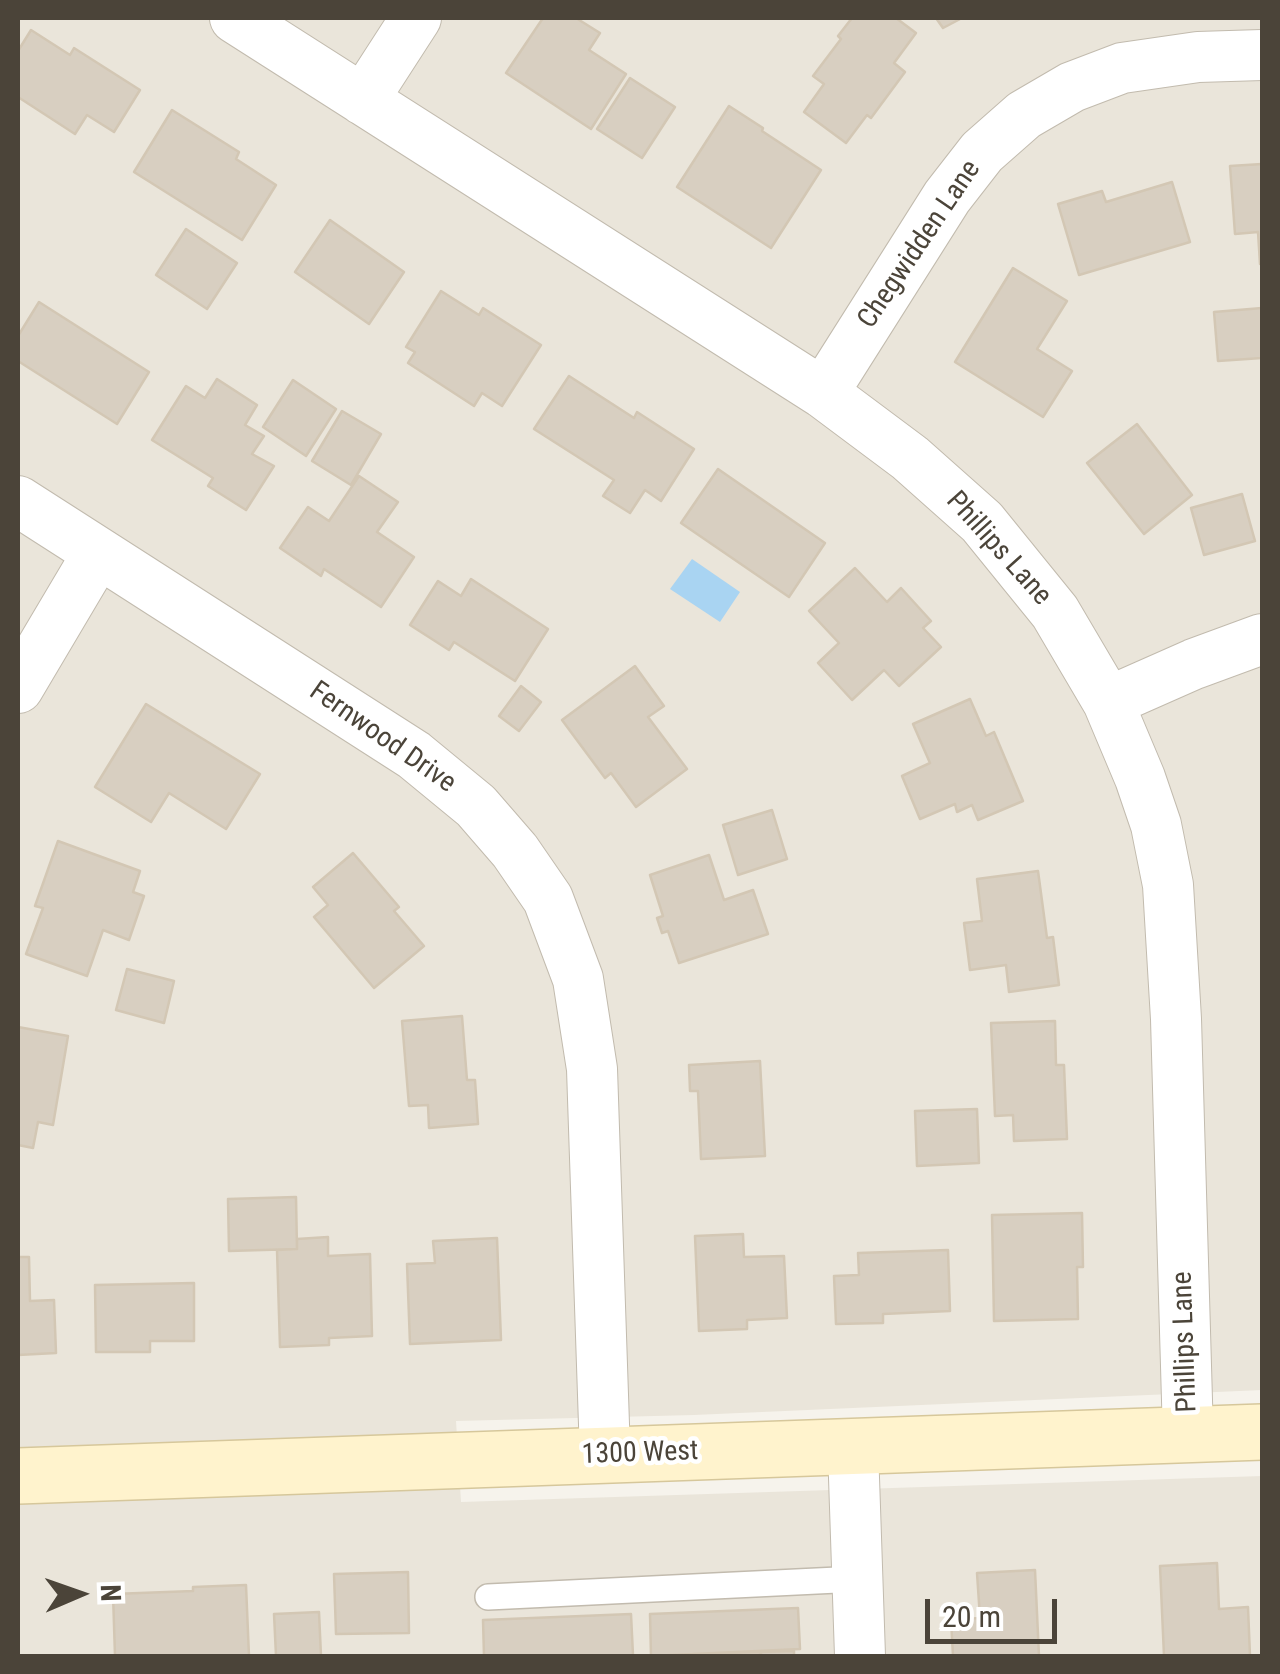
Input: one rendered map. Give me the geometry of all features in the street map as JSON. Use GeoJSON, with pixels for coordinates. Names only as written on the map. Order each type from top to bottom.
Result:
{"type":"FeatureCollection","features":[{"type":"Feature","properties":{"kind":"street","name":"Phillips Lane"},"geometry":{"type":"LineString","coordinates":[[235,18],[823,393],[910,458],[982,522],[1055,612],[1108,702],[1140,778],[1168,885],[1176,1018],[1188,1435]]}},
{"type":"Feature","properties":{"kind":"street"},"geometry":{"type":"LineString","coordinates":[[363,100],[416,18]]}},
{"type":"Feature","properties":{"kind":"street","name":"Chegwidden Lane"},"geometry":{"type":"LineString","coordinates":[[823,393],[947,196],[982,152],[1024,115],[1072,87],[1122,68],[1198,56],[1262,55]]}},
{"type":"Feature","properties":{"kind":"street","name":"Fernwood Drive"},"geometry":{"type":"LineString","coordinates":[[18,501],[414,755],[476,806],[548,899],[578,980],[592,1069],[605,1454]]}},
{"type":"Feature","properties":{"kind":"street"},"geometry":{"type":"LineString","coordinates":[[18,688],[98,553]]}},
{"type":"Feature","properties":{"kind":"street"},"geometry":{"type":"LineString","coordinates":[[1108,702],[1262,639]]}},
{"type":"Feature","properties":{"kind":"street","name":"1300 West"},"geometry":{"type":"LineString","coordinates":[[18,1476],[1262,1432]]}},
{"type":"Feature","properties":{"kind":"street"},"geometry":{"type":"LineString","coordinates":[[853,1448],[860,1656]]}},
{"type":"Feature","properties":{"kind":"lane"},"geometry":{"type":"LineString","coordinates":[[488,1597],[858,1580]]}},
{"type":"Feature","properties":{"kind":"shaded area"},"geometry":{"type":"Polygon","coordinates":[[[18,18],[1262,18],[1262,1390],[694,1415],[456,1421],[461,1502],[1262,1476],[1262,1656],[18,1656],[18,18]]]}},
{"type":"Feature","properties":{"kind":"water"},"geometry":{"type":"Polygon","coordinates":[[[692,559],[740,592],[720,622],[670,589],[692,559]]]}},
{"type":"Feature","properties":{"kind":"building"},"geometry":{"type":"Polygon","coordinates":[[[543,18],[576,18],[600,33],[589,50],[626,74],[591,129],[506,73],[543,18]]]}},
{"type":"Feature","properties":{"kind":"building"},"geometry":{"type":"Polygon","coordinates":[[[852,18],[896,18],[916,33],[894,63],[905,72],[871,118],[867,115],[846,143],[804,112],[824,84],[813,76],[852,18]]]}},
{"type":"Feature","properties":{"kind":"building"},"geometry":{"type":"Polygon","coordinates":[[[936,18],[962,18],[943,28],[936,18]]]}},
{"type":"Feature","properties":{"kind":"building"},"geometry":{"type":"Polygon","coordinates":[[[31,30],[70,55],[74,48],[140,90],[114,132],[87,115],[75,134],[18,97],[18,51],[31,30]]]}},
{"type":"Feature","properties":{"kind":"building"},"geometry":{"type":"Polygon","coordinates":[[[630,78],[675,107],[642,158],[597,129],[630,78]]]}},
{"type":"Feature","properties":{"kind":"building"},"geometry":{"type":"Polygon","coordinates":[[[729,106],[821,170],[771,248],[677,187],[729,106]]]}},
{"type":"Feature","properties":{"kind":"building"},"geometry":{"type":"Polygon","coordinates":[[[172,110],[239,152],[236,159],[276,185],[242,240],[134,172],[172,110]]]}},
{"type":"Feature","properties":{"kind":"building"},"geometry":{"type":"Polygon","coordinates":[[[1262,164],[1260,264],[1258,232],[1235,234],[1230,166],[1262,164]]]}},
{"type":"Feature","properties":{"kind":"building"},"geometry":{"type":"Polygon","coordinates":[[[1172,182],[1190,242],[1079,275],[1058,204],[1102,191],[1106,202],[1172,182]]]}},
{"type":"Feature","properties":{"kind":"building"},"geometry":{"type":"Polygon","coordinates":[[[330,220],[404,272],[369,324],[295,272],[330,220]]]}},
{"type":"Feature","properties":{"kind":"building"},"geometry":{"type":"Polygon","coordinates":[[[186,229],[237,263],[207,309],[156,275],[186,229]]]}},
{"type":"Feature","properties":{"kind":"building"},"geometry":{"type":"Polygon","coordinates":[[[1013,268],[1067,301],[1037,349],[1072,371],[1043,417],[955,362],[1013,268]]]}},
{"type":"Feature","properties":{"kind":"building"},"geometry":{"type":"Polygon","coordinates":[[[441,291],[479,315],[483,308],[541,345],[502,406],[482,393],[474,406],[408,363],[415,352],[406,347],[441,291]]]}},
{"type":"Feature","properties":{"kind":"building"},"geometry":{"type":"Polygon","coordinates":[[[39,302],[149,372],[117,424],[18,361],[18,336],[39,302]]]}},
{"type":"Feature","properties":{"kind":"building"},"geometry":{"type":"Polygon","coordinates":[[[1262,308],[1262,358],[1218,361],[1214,312],[1262,308]]]}},
{"type":"Feature","properties":{"kind":"building"},"geometry":{"type":"Polygon","coordinates":[[[569,376],[634,418],[637,412],[694,449],[661,501],[645,490],[630,513],[603,496],[614,480],[534,429],[569,376]]]}},
{"type":"Feature","properties":{"kind":"building"},"geometry":{"type":"Polygon","coordinates":[[[217,379],[257,405],[245,425],[264,436],[252,454],[274,466],[246,510],[208,486],[213,478],[152,440],[186,386],[205,398],[217,379]]]}},
{"type":"Feature","properties":{"kind":"building"},"geometry":{"type":"Polygon","coordinates":[[[293,380],[336,409],[306,456],[263,427],[293,380]]]}},
{"type":"Feature","properties":{"kind":"building"},"geometry":{"type":"Polygon","coordinates":[[[342,411],[381,434],[351,485],[312,461],[342,411]]]}},
{"type":"Feature","properties":{"kind":"building"},"geometry":{"type":"Polygon","coordinates":[[[1137,424],[1192,495],[1144,534],[1087,463],[1137,424]]]}},
{"type":"Feature","properties":{"kind":"building"},"geometry":{"type":"Polygon","coordinates":[[[718,469],[825,543],[789,597],[681,523],[718,469]]]}},
{"type":"Feature","properties":{"kind":"building"},"geometry":{"type":"Polygon","coordinates":[[[359,476],[398,502],[377,532],[414,557],[381,607],[324,569],[321,576],[280,548],[308,507],[329,521],[359,476]]]}},
{"type":"Feature","properties":{"kind":"building"},"geometry":{"type":"Polygon","coordinates":[[[1242,494],[1255,541],[1204,555],[1191,508],[1242,494]]]}},
{"type":"Feature","properties":{"kind":"building"},"geometry":{"type":"Polygon","coordinates":[[[855,568],[887,602],[901,588],[931,621],[923,628],[941,647],[899,686],[884,670],[852,700],[818,663],[839,643],[809,611],[855,568]]]}},
{"type":"Feature","properties":{"kind":"building"},"geometry":{"type":"Polygon","coordinates":[[[471,579],[548,629],[515,681],[454,642],[449,650],[410,625],[438,581],[461,596],[471,579]]]}},
{"type":"Feature","properties":{"kind":"building"},"geometry":{"type":"Polygon","coordinates":[[[635,666],[664,706],[648,717],[687,769],[636,807],[611,773],[605,778],[562,720],[635,666]]]}},
{"type":"Feature","properties":{"kind":"building"},"geometry":{"type":"Polygon","coordinates":[[[521,686],[541,702],[519,731],[499,716],[521,686]]]}},
{"type":"Feature","properties":{"kind":"building"},"geometry":{"type":"Polygon","coordinates":[[[970,699],[986,736],[994,732],[1023,801],[978,820],[972,805],[957,812],[955,804],[920,819],[902,776],[930,763],[913,724],[970,699]]]}},
{"type":"Feature","properties":{"kind":"building"},"geometry":{"type":"Polygon","coordinates":[[[146,704],[260,774],[226,829],[169,793],[151,822],[95,787],[146,704]]]}},
{"type":"Feature","properties":{"kind":"building"},"geometry":{"type":"Polygon","coordinates":[[[772,810],[787,859],[738,875],[723,825],[772,810]]]}},
{"type":"Feature","properties":{"kind":"building"},"geometry":{"type":"Polygon","coordinates":[[[58,841],[140,871],[133,892],[144,896],[129,940],[103,930],[87,976],[26,954],[43,908],[35,906],[58,841]]]}},
{"type":"Feature","properties":{"kind":"building"},"geometry":{"type":"Polygon","coordinates":[[[353,853],[399,907],[394,911],[424,946],[374,988],[314,917],[328,905],[313,887],[353,853]]]}},
{"type":"Feature","properties":{"kind":"building"},"geometry":{"type":"Polygon","coordinates":[[[709,855],[724,900],[753,890],[768,934],[679,963],[668,931],[662,933],[657,918],[663,916],[650,875],[709,855]]]}},
{"type":"Feature","properties":{"kind":"building"},"geometry":{"type":"Polygon","coordinates":[[[1038,871],[1047,938],[1053,937],[1059,985],[1009,992],[1006,965],[970,970],[964,923],[982,921],[977,879],[1038,871]]]}},
{"type":"Feature","properties":{"kind":"building"},"geometry":{"type":"Polygon","coordinates":[[[127,969],[174,981],[164,1023],[116,1010],[127,969]]]}},
{"type":"Feature","properties":{"kind":"building"},"geometry":{"type":"Polygon","coordinates":[[[462,1016],[467,1080],[475,1080],[478,1124],[429,1128],[428,1105],[409,1106],[402,1021],[462,1016]]]}},
{"type":"Feature","properties":{"kind":"building"},"geometry":{"type":"Polygon","coordinates":[[[1055,1021],[1056,1065],[1064,1065],[1067,1139],[1014,1141],[1013,1115],[995,1116],[991,1023],[1055,1021]]]}},
{"type":"Feature","properties":{"kind":"building"},"geometry":{"type":"Polygon","coordinates":[[[18,1027],[68,1036],[53,1125],[38,1122],[33,1148],[18,1145],[18,1027]]]}},
{"type":"Feature","properties":{"kind":"building"},"geometry":{"type":"Polygon","coordinates":[[[760,1061],[765,1156],[701,1159],[698,1091],[690,1091],[689,1065],[760,1061]]]}},
{"type":"Feature","properties":{"kind":"building"},"geometry":{"type":"Polygon","coordinates":[[[977,1109],[979,1163],[917,1166],[915,1111],[977,1109]]]}},
{"type":"Feature","properties":{"kind":"building"},"geometry":{"type":"Polygon","coordinates":[[[296,1197],[297,1249],[229,1251],[228,1199],[296,1197]]]}},
{"type":"Feature","properties":{"kind":"building"},"geometry":{"type":"Polygon","coordinates":[[[1082,1213],[1083,1267],[1077,1267],[1078,1319],[994,1321],[992,1215],[1082,1213]]]}},
{"type":"Feature","properties":{"kind":"building"},"geometry":{"type":"Polygon","coordinates":[[[743,1234],[744,1257],[784,1256],[787,1318],[747,1320],[747,1329],[699,1331],[695,1236],[743,1234]]]}},
{"type":"Feature","properties":{"kind":"building"},"geometry":{"type":"Polygon","coordinates":[[[328,1237],[328,1256],[370,1254],[372,1336],[329,1338],[329,1345],[280,1347],[277,1250],[297,1249],[297,1239],[328,1237]]]}},
{"type":"Feature","properties":{"kind":"building"},"geometry":{"type":"Polygon","coordinates":[[[497,1238],[501,1340],[410,1344],[407,1264],[435,1263],[433,1241],[497,1238]]]}},
{"type":"Feature","properties":{"kind":"building"},"geometry":{"type":"Polygon","coordinates":[[[948,1250],[950,1311],[883,1314],[883,1323],[836,1324],[834,1276],[859,1275],[858,1253],[948,1250]]]}},
{"type":"Feature","properties":{"kind":"building"},"geometry":{"type":"Polygon","coordinates":[[[18,1257],[29,1257],[30,1301],[54,1300],[56,1353],[18,1355],[18,1257]]]}},
{"type":"Feature","properties":{"kind":"building"},"geometry":{"type":"Polygon","coordinates":[[[194,1283],[194,1341],[150,1341],[150,1352],[96,1352],[95,1285],[194,1283]]]}},
{"type":"Feature","properties":{"kind":"building"},"geometry":{"type":"Polygon","coordinates":[[[1217,1563],[1219,1609],[1248,1607],[1250,1656],[1164,1656],[1160,1566],[1217,1563]]]}},
{"type":"Feature","properties":{"kind":"building"},"geometry":{"type":"Polygon","coordinates":[[[1035,1570],[1039,1656],[953,1656],[951,1620],[980,1618],[977,1573],[1035,1570]]]}},
{"type":"Feature","properties":{"kind":"building"},"geometry":{"type":"Polygon","coordinates":[[[408,1572],[409,1633],[336,1634],[334,1574],[408,1572]]]}},
{"type":"Feature","properties":{"kind":"building"},"geometry":{"type":"Polygon","coordinates":[[[246,1585],[249,1656],[115,1656],[113,1594],[246,1585]]]}},
{"type":"Feature","properties":{"kind":"building"},"geometry":{"type":"Polygon","coordinates":[[[798,1608],[800,1649],[651,1656],[650,1614],[798,1608]]]}},
{"type":"Feature","properties":{"kind":"building"},"geometry":{"type":"Polygon","coordinates":[[[319,1612],[321,1656],[276,1656],[274,1614],[319,1612]]]}},
{"type":"Feature","properties":{"kind":"building"},"geometry":{"type":"Polygon","coordinates":[[[631,1614],[633,1655],[484,1656],[483,1620],[631,1614]]]}},
{"type":"Feature","properties":{"kind":"building"},"geometry":{"type":"Polygon","coordinates":[[[794,1651],[794,1656],[761,1656],[761,1652],[794,1651]]]}},
{"type":"Feature","properties":{"kind":"building"},"geometry":{"type":"Polygon","coordinates":[[[760,1652],[760,1656],[727,1656],[727,1653],[760,1652]]]}},
{"type":"Feature","properties":{"kind":"building"},"geometry":{"type":"Polygon","coordinates":[[[693,1654],[726,1656],[693,1656],[693,1654]]]}}]}
